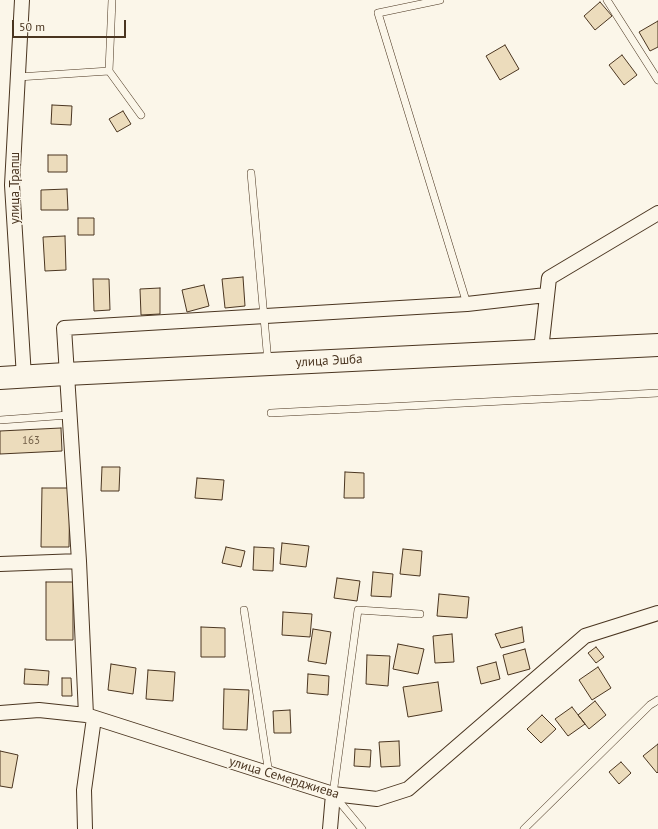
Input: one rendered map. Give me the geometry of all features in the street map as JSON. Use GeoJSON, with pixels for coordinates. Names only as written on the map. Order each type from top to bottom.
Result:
{"type":"FeatureCollection","features":[{"type":"Feature","properties":{"kind":"highway","name":"улица Эшба"},"geometry":{"type":"LineString","coordinates":[[0,378],[658,345]]}},
{"type":"Feature","properties":{"kind":"street","name":"улица Трапш"},"geometry":{"type":"LineString","coordinates":[[22,0],[12,185],[24,377]]}},
{"type":"Feature","properties":{"kind":"street"},"geometry":{"type":"LineString","coordinates":[[541,350],[549,278],[658,213]]}},
{"type":"Feature","properties":{"kind":"street"},"geometry":{"type":"LineString","coordinates":[[85,829],[84,790],[90,716],[64,328],[467,304],[546,295]]}},
{"type":"Feature","properties":{"kind":"street"},"geometry":{"type":"LineString","coordinates":[[0,564],[79,561]]}},
{"type":"Feature","properties":{"kind":"street","name":"улица Семерджиева"},"geometry":{"type":"LineString","coordinates":[[0,712],[39,710],[90,716],[333,794],[377,799],[408,789],[585,636],[658,613]]}},
{"type":"Feature","properties":{"kind":"street"},"geometry":{"type":"LineString","coordinates":[[330,829],[333,794]]}},
{"type":"Feature","properties":{"kind":"lane"},"geometry":{"type":"LineString","coordinates":[[112,0],[109,71],[141,115]]}},
{"type":"Feature","properties":{"kind":"lane"},"geometry":{"type":"LineString","coordinates":[[440,0],[378,13],[467,304]]}},
{"type":"Feature","properties":{"kind":"lane"},"geometry":{"type":"LineString","coordinates":[[607,0],[658,80]]}},
{"type":"Feature","properties":{"kind":"lane"},"geometry":{"type":"LineString","coordinates":[[18,77],[109,71]]}},
{"type":"Feature","properties":{"kind":"lane"},"geometry":{"type":"LineString","coordinates":[[251,173],[268,364]]}},
{"type":"Feature","properties":{"kind":"lane"},"geometry":{"type":"LineString","coordinates":[[271,413],[658,393]]}},
{"type":"Feature","properties":{"kind":"lane"},"geometry":{"type":"LineString","coordinates":[[0,420],[69,415]]}},
{"type":"Feature","properties":{"kind":"lane"},"geometry":{"type":"LineString","coordinates":[[244,610],[269,774]]}},
{"type":"Feature","properties":{"kind":"lane"},"geometry":{"type":"LineString","coordinates":[[362,829],[333,794],[358,610],[420,614]]}},
{"type":"Feature","properties":{"kind":"lane"},"geometry":{"type":"LineString","coordinates":[[524,829],[650,705],[658,700]]}},
{"type":"Feature","properties":{"kind":"building"},"geometry":{"type":"Polygon","coordinates":[[[600,2],[612,16],[595,30],[584,16],[600,2]]]}},
{"type":"Feature","properties":{"kind":"building"},"geometry":{"type":"Polygon","coordinates":[[[658,21],[658,47],[650,51],[639,32],[658,21]]]}},
{"type":"Feature","properties":{"kind":"building"},"geometry":{"type":"Polygon","coordinates":[[[505,45],[519,69],[500,80],[486,56],[505,45]]]}},
{"type":"Feature","properties":{"kind":"building"},"geometry":{"type":"Polygon","coordinates":[[[622,55],[637,75],[624,85],[609,65],[622,55]]]}},
{"type":"Feature","properties":{"kind":"building"},"geometry":{"type":"Polygon","coordinates":[[[52,105],[72,106],[71,125],[51,124],[52,105]]]}},
{"type":"Feature","properties":{"kind":"building"},"geometry":{"type":"Polygon","coordinates":[[[123,111],[131,124],[117,132],[109,119],[123,111]]]}},
{"type":"Feature","properties":{"kind":"building"},"geometry":{"type":"Polygon","coordinates":[[[48,155],[67,155],[67,172],[48,172],[48,155]]]}},
{"type":"Feature","properties":{"kind":"building"},"geometry":{"type":"Polygon","coordinates":[[[67,189],[68,210],[41,210],[41,190],[67,189]]]}},
{"type":"Feature","properties":{"kind":"building"},"geometry":{"type":"Polygon","coordinates":[[[78,218],[94,218],[94,235],[78,235],[78,218]]]}},
{"type":"Feature","properties":{"kind":"building"},"geometry":{"type":"Polygon","coordinates":[[[65,236],[66,270],[45,271],[43,237],[65,236]]]}},
{"type":"Feature","properties":{"kind":"building"},"geometry":{"type":"Polygon","coordinates":[[[243,277],[245,306],[225,308],[222,279],[243,277]]]}},
{"type":"Feature","properties":{"kind":"building"},"geometry":{"type":"Polygon","coordinates":[[[93,279],[109,279],[110,310],[94,311],[93,279]]]}},
{"type":"Feature","properties":{"kind":"building"},"geometry":{"type":"Polygon","coordinates":[[[204,285],[209,306],[187,312],[182,290],[204,285]]]}},
{"type":"Feature","properties":{"kind":"building"},"geometry":{"type":"Polygon","coordinates":[[[160,288],[160,314],[141,315],[140,289],[160,288]]]}},
{"type":"Feature","properties":{"kind":"building"},"geometry":{"type":"Polygon","coordinates":[[[61,428],[62,451],[0,454],[0,431],[61,428]]]}},
{"type":"Feature","properties":{"kind":"building"},"geometry":{"type":"Polygon","coordinates":[[[102,467],[120,467],[119,491],[101,491],[102,467]]]}},
{"type":"Feature","properties":{"kind":"building"},"geometry":{"type":"Polygon","coordinates":[[[345,472],[364,473],[364,498],[344,498],[345,472]]]}},
{"type":"Feature","properties":{"kind":"building"},"geometry":{"type":"Polygon","coordinates":[[[197,478],[224,480],[222,500],[195,498],[197,478]]]}},
{"type":"Feature","properties":{"kind":"building"},"geometry":{"type":"Polygon","coordinates":[[[42,488],[70,488],[69,547],[41,547],[42,488]]]}},
{"type":"Feature","properties":{"kind":"building"},"geometry":{"type":"Polygon","coordinates":[[[282,543],[309,546],[306,567],[280,564],[282,543]]]}},
{"type":"Feature","properties":{"kind":"building"},"geometry":{"type":"Polygon","coordinates":[[[226,547],[245,551],[241,567],[222,563],[226,547]]]}},
{"type":"Feature","properties":{"kind":"building"},"geometry":{"type":"Polygon","coordinates":[[[254,547],[274,548],[273,571],[253,570],[254,547]]]}},
{"type":"Feature","properties":{"kind":"building"},"geometry":{"type":"Polygon","coordinates":[[[403,549],[422,551],[420,576],[400,574],[403,549]]]}},
{"type":"Feature","properties":{"kind":"building"},"geometry":{"type":"Polygon","coordinates":[[[373,572],[393,574],[391,597],[371,596],[373,572]]]}},
{"type":"Feature","properties":{"kind":"building"},"geometry":{"type":"Polygon","coordinates":[[[337,578],[360,581],[357,601],[334,598],[337,578]]]}},
{"type":"Feature","properties":{"kind":"building"},"geometry":{"type":"Polygon","coordinates":[[[46,582],[73,582],[73,640],[46,640],[46,582]]]}},
{"type":"Feature","properties":{"kind":"building"},"geometry":{"type":"Polygon","coordinates":[[[439,594],[469,597],[467,618],[437,616],[439,594]]]}},
{"type":"Feature","properties":{"kind":"building"},"geometry":{"type":"Polygon","coordinates":[[[283,612],[312,614],[310,637],[282,635],[283,612]]]}},
{"type":"Feature","properties":{"kind":"building"},"geometry":{"type":"Polygon","coordinates":[[[201,627],[225,628],[225,657],[201,657],[201,627]]]}},
{"type":"Feature","properties":{"kind":"building"},"geometry":{"type":"Polygon","coordinates":[[[522,627],[524,642],[501,648],[495,634],[522,627]]]}},
{"type":"Feature","properties":{"kind":"building"},"geometry":{"type":"Polygon","coordinates":[[[313,629],[331,632],[326,664],[308,661],[313,629]]]}},
{"type":"Feature","properties":{"kind":"building"},"geometry":{"type":"Polygon","coordinates":[[[452,634],[454,662],[435,663],[433,636],[452,634]]]}},
{"type":"Feature","properties":{"kind":"building"},"geometry":{"type":"Polygon","coordinates":[[[398,644],[424,649],[418,674],[393,669],[398,644]]]}},
{"type":"Feature","properties":{"kind":"building"},"geometry":{"type":"Polygon","coordinates":[[[596,647],[604,657],[596,663],[588,653],[596,647]]]}},
{"type":"Feature","properties":{"kind":"building"},"geometry":{"type":"Polygon","coordinates":[[[525,649],[530,669],[508,675],[503,655],[525,649]]]}},
{"type":"Feature","properties":{"kind":"building"},"geometry":{"type":"Polygon","coordinates":[[[367,655],[390,656],[388,686],[366,684],[367,655]]]}},
{"type":"Feature","properties":{"kind":"building"},"geometry":{"type":"Polygon","coordinates":[[[496,662],[500,679],[481,684],[477,667],[496,662]]]}},
{"type":"Feature","properties":{"kind":"building"},"geometry":{"type":"Polygon","coordinates":[[[111,664],[136,668],[133,694],[108,690],[111,664]]]}},
{"type":"Feature","properties":{"kind":"building"},"geometry":{"type":"Polygon","coordinates":[[[598,667],[611,688],[592,700],[579,680],[598,667]]]}},
{"type":"Feature","properties":{"kind":"building"},"geometry":{"type":"Polygon","coordinates":[[[25,669],[49,671],[48,685],[24,684],[25,669]]]}},
{"type":"Feature","properties":{"kind":"building"},"geometry":{"type":"Polygon","coordinates":[[[148,670],[175,672],[173,701],[146,699],[148,670]]]}},
{"type":"Feature","properties":{"kind":"building"},"geometry":{"type":"Polygon","coordinates":[[[308,674],[329,676],[328,695],[307,693],[308,674]]]}},
{"type":"Feature","properties":{"kind":"building"},"geometry":{"type":"Polygon","coordinates":[[[62,678],[71,678],[72,696],[62,696],[62,678]]]}},
{"type":"Feature","properties":{"kind":"building"},"geometry":{"type":"Polygon","coordinates":[[[438,682],[442,711],[408,717],[403,687],[438,682]]]}},
{"type":"Feature","properties":{"kind":"building"},"geometry":{"type":"Polygon","coordinates":[[[224,689],[249,690],[247,730],[223,729],[224,689]]]}},
{"type":"Feature","properties":{"kind":"building"},"geometry":{"type":"Polygon","coordinates":[[[595,701],[606,715],[589,729],[578,715],[595,701]]]}},
{"type":"Feature","properties":{"kind":"building"},"geometry":{"type":"Polygon","coordinates":[[[572,707],[585,724],[568,736],[555,719],[572,707]]]}},
{"type":"Feature","properties":{"kind":"building"},"geometry":{"type":"Polygon","coordinates":[[[290,710],[291,733],[274,733],[273,711],[290,710]]]}},
{"type":"Feature","properties":{"kind":"building"},"geometry":{"type":"Polygon","coordinates":[[[542,715],[556,729],[541,743],[527,729],[542,715]]]}},
{"type":"Feature","properties":{"kind":"building"},"geometry":{"type":"Polygon","coordinates":[[[399,741],[400,766],[381,767],[379,742],[399,741]]]}},
{"type":"Feature","properties":{"kind":"building"},"geometry":{"type":"Polygon","coordinates":[[[658,744],[658,772],[657,773],[643,756],[658,744]]]}},
{"type":"Feature","properties":{"kind":"building"},"geometry":{"type":"Polygon","coordinates":[[[355,749],[371,750],[370,767],[354,766],[355,749]]]}},
{"type":"Feature","properties":{"kind":"building"},"geometry":{"type":"Polygon","coordinates":[[[0,751],[18,755],[12,788],[0,786],[0,751]]]}},
{"type":"Feature","properties":{"kind":"building"},"geometry":{"type":"Polygon","coordinates":[[[621,762],[631,773],[619,784],[609,772],[621,762]]]}}]}
